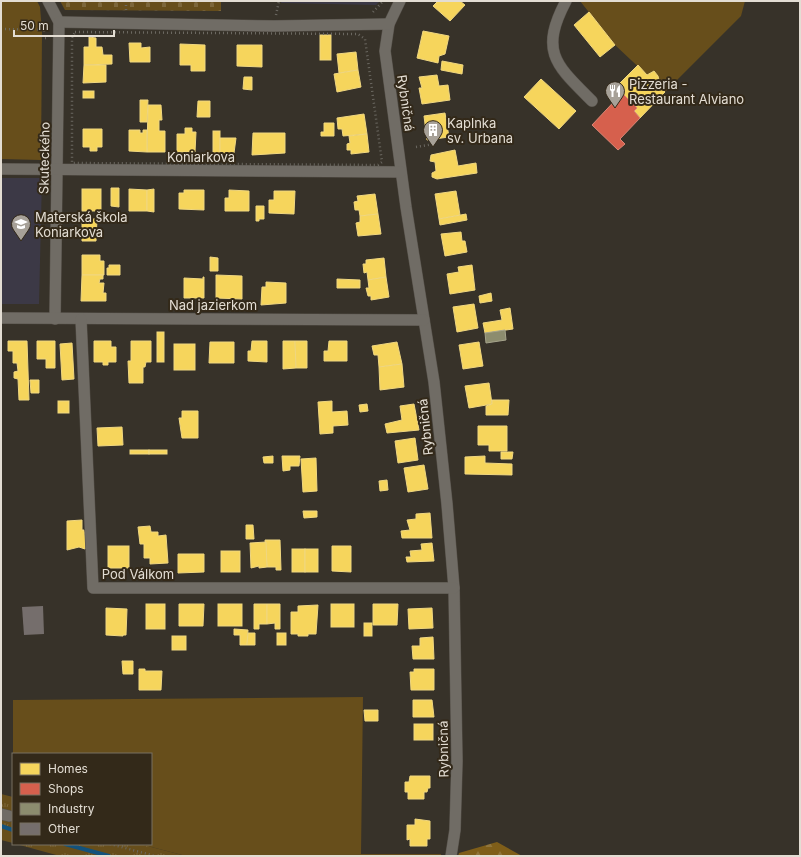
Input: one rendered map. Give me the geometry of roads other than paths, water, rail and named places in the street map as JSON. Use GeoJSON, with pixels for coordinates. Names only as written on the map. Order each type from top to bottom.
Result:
{"type":"FeatureCollection","features":[{"type":"Feature","properties":{"kind":"street","name":"Skuteckého"},"geometry":{"type":"LineString","coordinates":[[48,1],[59,22],[55,318]]}},
{"type":"Feature","properties":{"kind":"street","name":"Rybničná"},"geometry":{"type":"LineString","coordinates":[[400,1],[389,24],[385,51],[401,172],[434,382],[448,504],[454,588],[457,761],[455,830],[451,856]]}},
{"type":"Feature","properties":{"kind":"street"},"geometry":{"type":"LineString","coordinates":[[566,1],[558,17],[553,34],[554,56],[562,70],[592,100]]}},
{"type":"Feature","properties":{"kind":"street"},"geometry":{"type":"LineString","coordinates":[[59,22],[282,26],[389,24]]}},
{"type":"Feature","properties":{"kind":"street","name":"Koniarkova"},"geometry":{"type":"LineString","coordinates":[[1,169],[401,172]]}},
{"type":"Feature","properties":{"kind":"street","name":"Nad jazierkom"},"geometry":{"type":"LineString","coordinates":[[1,318],[424,320]]}},
{"type":"Feature","properties":{"kind":"street","name":"Pod Válkom"},"geometry":{"type":"LineString","coordinates":[[81,319],[93,588],[454,588]]}},
{"type":"Feature","properties":{"kind":"waterway"},"geometry":{"type":"LineString","coordinates":[[1,826],[12,830]]}},
{"type":"Feature","properties":{"kind":"waterway"},"geometry":{"type":"LineString","coordinates":[[69,845],[109,856]]}},
{"type":"Feature","properties":{"kind":"place","name":"Pizzeria - Restaurant Alviano"},"geometry":{"type":"Point","coordinates":[615,108]}},
{"type":"Feature","properties":{"kind":"place","name":"Kaplnka sv. Urbana"},"geometry":{"type":"Point","coordinates":[433,147]}},
{"type":"Feature","properties":{"kind":"place","name":"Materská škola Koniarkova"},"geometry":{"type":"Point","coordinates":[21,241]}}]}
